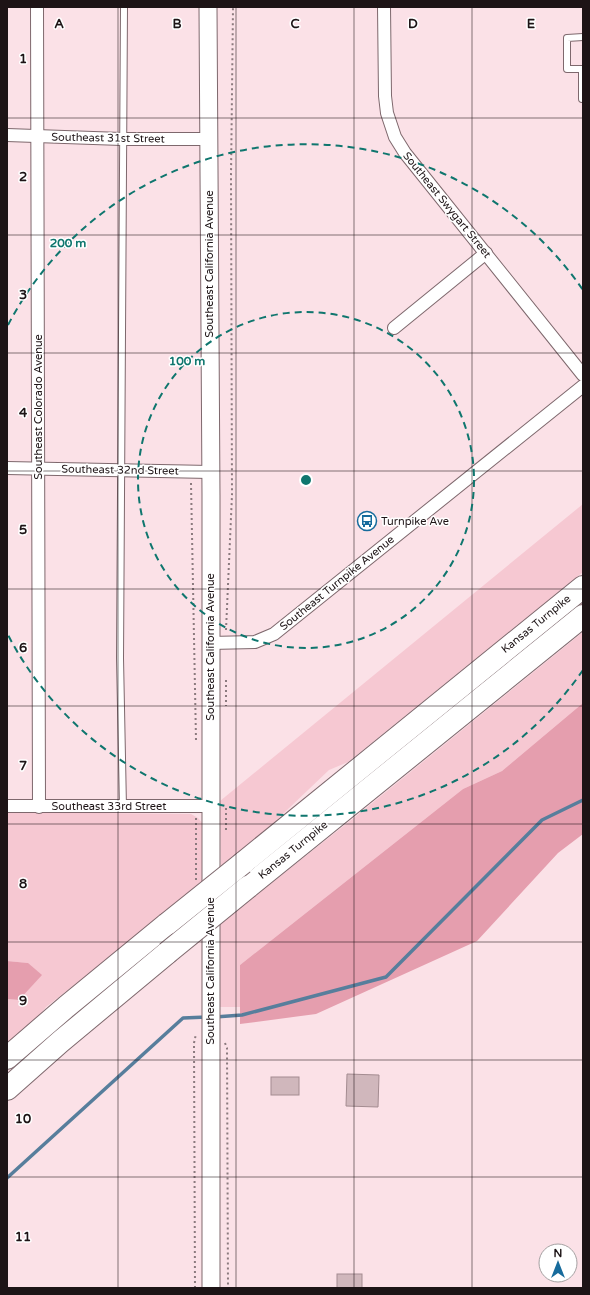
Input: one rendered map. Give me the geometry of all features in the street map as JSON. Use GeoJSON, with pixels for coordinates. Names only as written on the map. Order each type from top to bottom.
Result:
{"type":"FeatureCollection","features":[{"type":"Feature","properties":{"kind":"highway","name":"Kansas Turnpike"},"geometry":{"type":"LineString","coordinates":[[7,1058],[66,1007],[167,924],[583,587]]}},
{"type":"Feature","properties":{"kind":"highway","name":"Kansas Turnpike"},"geometry":{"type":"LineString","coordinates":[[7,1089],[60,1042],[167,953],[583,616]]}},
{"type":"Feature","properties":{"kind":"main road","name":"Southeast California Avenue"},"geometry":{"type":"LineString","coordinates":[[208,7],[210,472],[218,643],[211,804],[210,988],[217,1041],[210,1288]]}},
{"type":"Feature","properties":{"kind":"street","name":"Southeast Colorado Avenue"},"geometry":{"type":"LineString","coordinates":[[37,7],[39,806]]}},
{"type":"Feature","properties":{"kind":"street","name":"Southeast Swygart Street"},"geometry":{"type":"LineString","coordinates":[[384,7],[385,96],[387,113],[393,132],[404,153],[583,374]]}},
{"type":"Feature","properties":{"kind":"street","name":"Southeast 31st Street"},"geometry":{"type":"LineString","coordinates":[[7,136],[122,139],[208,139]]}},
{"type":"Feature","properties":{"kind":"street"},"geometry":{"type":"LineString","coordinates":[[394,328],[486,253]]}},
{"type":"Feature","properties":{"kind":"street","name":"Southeast Turnpike Avenue"},"geometry":{"type":"LineString","coordinates":[[218,643],[255,642],[274,634],[583,386]]}},
{"type":"Feature","properties":{"kind":"street","name":"Southeast 32nd Street"},"geometry":{"type":"LineString","coordinates":[[7,468],[210,472]]}},
{"type":"Feature","properties":{"kind":"street","name":"Southeast 33rd Street"},"geometry":{"type":"LineString","coordinates":[[7,806],[123,807],[211,804]]}},
{"type":"Feature","properties":{"kind":"lane"},"geometry":{"type":"LineString","coordinates":[[123,807],[120,658],[124,7]]}},
{"type":"Feature","properties":{"kind":"lane"},"geometry":{"type":"LineString","coordinates":[[583,37],[567,38],[567,69],[582,69],[583,99]]}},
{"type":"Feature","properties":{"kind":"path"},"geometry":{"type":"LineString","coordinates":[[218,643],[232,495],[231,177],[233,7]]}},
{"type":"Feature","properties":{"kind":"path"},"geometry":{"type":"LineString","coordinates":[[191,495],[194,569],[196,743]]}},
{"type":"Feature","properties":{"kind":"path"},"geometry":{"type":"LineString","coordinates":[[226,677],[226,707]]}},
{"type":"Feature","properties":{"kind":"path"},"geometry":{"type":"LineString","coordinates":[[211,804],[226,831]]}},
{"type":"Feature","properties":{"kind":"path"},"geometry":{"type":"LineString","coordinates":[[196,885],[211,804]]}},
{"type":"Feature","properties":{"kind":"path"},"geometry":{"type":"LineString","coordinates":[[195,1288],[194,1043],[198,1030]]}},
{"type":"Feature","properties":{"kind":"path"},"geometry":{"type":"LineString","coordinates":[[217,1041],[227,1048],[228,1288]]}},
{"type":"Feature","properties":{"kind":"shaded area"},"geometry":{"type":"Polygon","coordinates":[[[583,504],[583,572],[348,762],[329,770],[246,849],[221,869],[220,801],[583,504]]]}},
{"type":"Feature","properties":{"kind":"shaded area"},"geometry":{"type":"Polygon","coordinates":[[[583,632],[583,703],[502,771],[463,789],[240,965],[240,1007],[217,1007],[217,926],[355,817],[583,632]]]}},
{"type":"Feature","properties":{"kind":"shaded area"},"geometry":{"type":"Polygon","coordinates":[[[583,703],[583,834],[558,853],[477,941],[316,1014],[240,1024],[240,965],[463,789],[502,771],[583,703]]]}},
{"type":"Feature","properties":{"kind":"shaded area"},"geometry":{"type":"Polygon","coordinates":[[[7,812],[191,814],[198,818],[203,824],[203,884],[46,1007],[37,1018],[7,1045],[7,999],[19,1000],[28,963],[7,961],[7,812]]]}},
{"type":"Feature","properties":{"kind":"shaded area"},"geometry":{"type":"Polygon","coordinates":[[[7,961],[28,963],[42,975],[19,1000],[7,999],[7,961]]]}},
{"type":"Feature","properties":{"kind":"building"},"geometry":{"type":"Polygon","coordinates":[[[347,1074],[379,1075],[378,1107],[346,1106],[347,1074]]]}},
{"type":"Feature","properties":{"kind":"building"},"geometry":{"type":"Polygon","coordinates":[[[271,1077],[299,1077],[299,1095],[271,1095],[271,1077]]]}},
{"type":"Feature","properties":{"kind":"building"},"geometry":{"type":"Polygon","coordinates":[[[337,1274],[362,1274],[362,1288],[337,1288],[337,1274]]]}},
{"type":"Feature","properties":{"kind":"waterway"},"geometry":{"type":"LineString","coordinates":[[215,1017],[242,1015],[386,977],[542,820],[583,800]]}},
{"type":"Feature","properties":{"kind":"waterway"},"geometry":{"type":"LineString","coordinates":[[7,1178],[183,1018],[207,1017]]}},
{"type":"Feature","properties":{"kind":"place","name":"Turnpike Ave"},"geometry":{"type":"Point","coordinates":[367,521]}}]}
